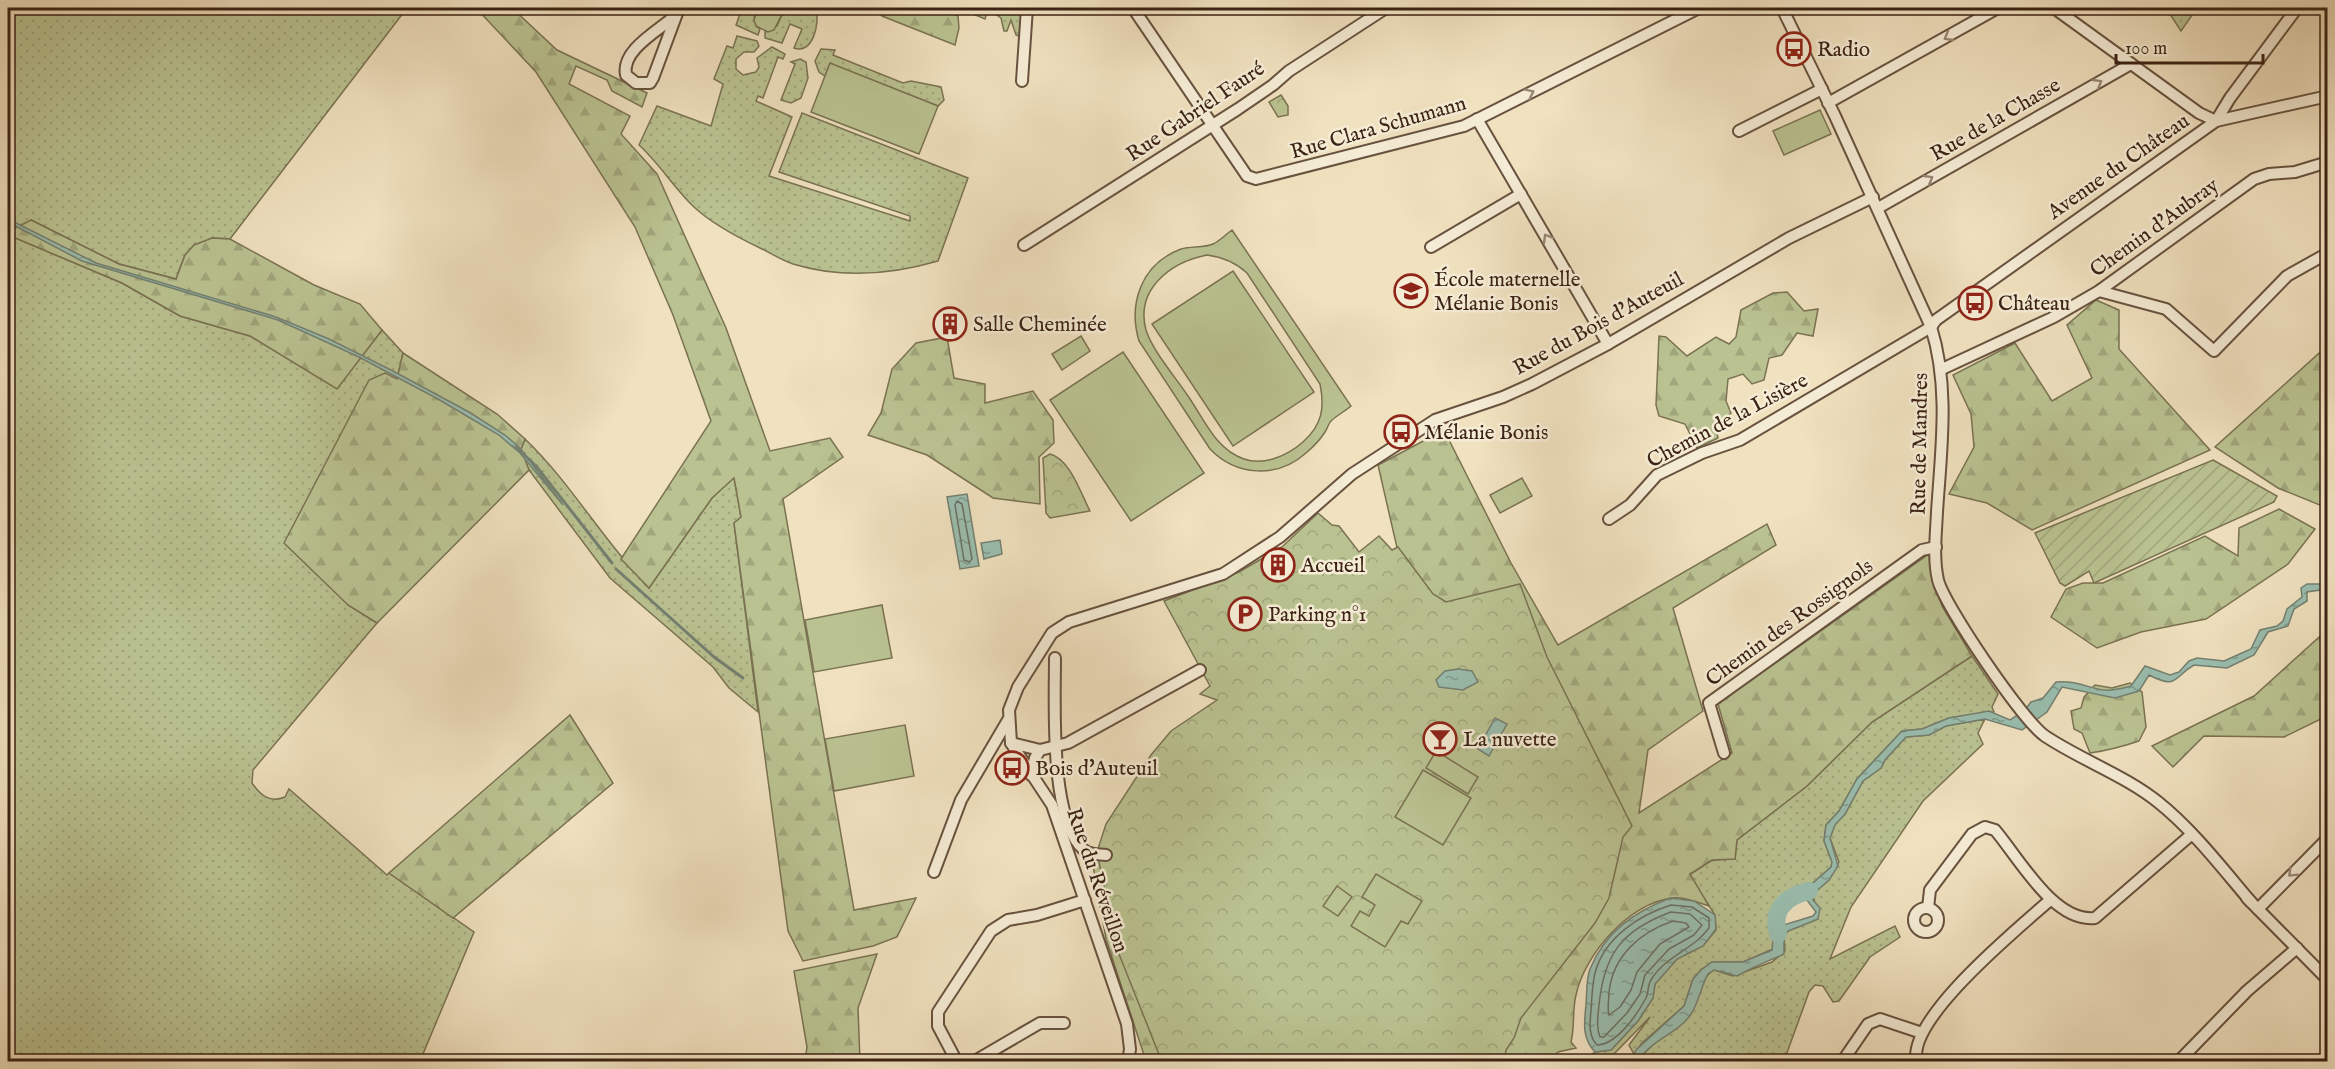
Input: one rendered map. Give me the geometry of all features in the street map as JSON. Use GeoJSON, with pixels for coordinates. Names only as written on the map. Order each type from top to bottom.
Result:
{"type":"FeatureCollection","features":[{"type":"Feature","properties":{"kind":"street"},"geometry":{"type":"LineString","coordinates":[[1022,81],[1027,8]]}},
{"type":"Feature","properties":{"kind":"street","name":"Rue Clara Schumann"},"geometry":{"type":"LineString","coordinates":[[1133,8],[1247,176],[1265,179],[1464,126],[1699,8]]}},
{"type":"Feature","properties":{"kind":"street","name":"Rue Gabriel Fauré"},"geometry":{"type":"LineString","coordinates":[[1024,245],[1212,126],[1273,85],[1289,70],[1386,8]]}},
{"type":"Feature","properties":{"kind":"street","name":"Rue de Mandres"},"geometry":{"type":"LineString","coordinates":[[1782,8],[1873,197],[1931,327],[1942,369],[1943,396],[1936,547],[1941,590],[2010,697],[2043,735],[2139,787],[2328,980]]}},
{"type":"Feature","properties":{"kind":"street"},"geometry":{"type":"LineString","coordinates":[[1828,103],[1998,8]]}},
{"type":"Feature","properties":{"kind":"street"},"geometry":{"type":"LineString","coordinates":[[2054,8],[2199,113],[2216,121],[2328,96]]}},
{"type":"Feature","properties":{"kind":"street","name":"Avenue du Château"},"geometry":{"type":"LineString","coordinates":[[1931,327],[1955,306],[2216,121],[2230,98],[2297,8]]}},
{"type":"Feature","properties":{"kind":"street"},"geometry":{"type":"LineString","coordinates":[[677,12],[650,83],[636,83],[626,75],[624,65],[628,56],[677,12]]}},
{"type":"Feature","properties":{"kind":"street","name":"Rue de la Chasse"},"geometry":{"type":"LineString","coordinates":[[1878,208],[2131,64]]}},
{"type":"Feature","properties":{"kind":"street"},"geometry":{"type":"LineString","coordinates":[[1739,131],[1822,89]]}},
{"type":"Feature","properties":{"kind":"street"},"geometry":{"type":"LineString","coordinates":[[1477,119],[1608,344]]}},
{"type":"Feature","properties":{"kind":"street","name":"Chemin d'Aubray"},"geometry":{"type":"LineString","coordinates":[[1942,369],[2054,317],[2099,291],[2254,179],[2269,174],[2295,172],[2328,162]]}},
{"type":"Feature","properties":{"kind":"street"},"geometry":{"type":"LineString","coordinates":[[1431,247],[1521,194]]}},
{"type":"Feature","properties":{"kind":"street","name":"Rue du Bois d'Auteuil"},"geometry":{"type":"LineString","coordinates":[[1059,626],[1223,574],[1280,537],[1352,474],[1435,420],[1503,398],[1608,344],[1770,249],[1873,197]]}},
{"type":"Feature","properties":{"kind":"street"},"geometry":{"type":"LineString","coordinates":[[2099,291],[2166,309],[2214,351],[2287,276],[2328,253]]}},
{"type":"Feature","properties":{"kind":"street","name":"Chemin de la Lisière"},"geometry":{"type":"LineString","coordinates":[[1609,519],[1630,505],[1657,475],[1702,453],[1740,440],[1931,327]]}},
{"type":"Feature","properties":{"kind":"street","name":"Chemin des Rossignols"},"geometry":{"type":"LineString","coordinates":[[1724,753],[1709,703],[1922,550],[1936,547]]}},
{"type":"Feature","properties":{"kind":"street","name":"Rue du Réveillon"},"geometry":{"type":"LineString","coordinates":[[1059,626],[1052,633],[1018,687],[1008,720],[1011,743],[1052,805],[1127,1024],[1130,1049],[1128,1062]]}},
{"type":"Feature","properties":{"kind":"street"},"geometry":{"type":"LineString","coordinates":[[1055,658],[1057,779],[1075,840],[1086,852],[1106,855]]}},
{"type":"Feature","properties":{"kind":"street"},"geometry":{"type":"LineString","coordinates":[[1011,743],[1040,750],[1056,748],[1200,670]]}},
{"type":"Feature","properties":{"kind":"street"},"geometry":{"type":"LineString","coordinates":[[934,872],[961,800],[1008,720]]}},
{"type":"Feature","properties":{"kind":"street"},"geometry":{"type":"LineString","coordinates":[[1031,776],[1040,750]]}},
{"type":"Feature","properties":{"kind":"street"},"geometry":{"type":"LineString","coordinates":[[1928,908],[1930,890],[1972,834],[1985,827],[1995,830],[2050,900],[2084,919],[2095,918],[2189,837]]}},
{"type":"Feature","properties":{"kind":"street"},"geometry":{"type":"LineString","coordinates":[[2255,905],[2328,837]]}},
{"type":"Feature","properties":{"kind":"street"},"geometry":{"type":"LineString","coordinates":[[957,1062],[938,1026],[938,1012],[991,931],[1008,920],[1037,915],[1085,900]]}},
{"type":"Feature","properties":{"kind":"street"},"geometry":{"type":"LineString","coordinates":[[1917,1062],[1916,1043],[1932,1016],[1973,969],[2050,900]]}},
{"type":"Feature","properties":{"kind":"street"},"geometry":{"type":"LineString","coordinates":[[2178,1062],[2247,991],[2297,948]]}},
{"type":"Feature","properties":{"kind":"street"},"geometry":{"type":"LineString","coordinates":[[1842,1062],[1868,1024],[1880,1019],[1922,1033]]}},
{"type":"Feature","properties":{"kind":"street"},"geometry":{"type":"LineString","coordinates":[[973,1062],[1040,1023],[1064,1023]]}},
{"type":"Feature","properties":{"kind":"green space"},"geometry":{"type":"Polygon","coordinates":[[[8,8],[407,8],[230,239],[212,238],[185,255],[176,279],[119,264],[31,220],[13,237],[122,283],[180,316],[250,336],[337,388],[382,330],[403,353],[348,605],[377,623],[253,770],[252,783],[262,795],[270,799],[285,797],[289,789],[387,875],[389,873],[474,932],[420,1061],[8,1061],[8,8]]]}},
{"type":"Feature","properties":{"kind":"green space"},"geometry":{"type":"Polygon","coordinates":[[[476,8],[512,8],[557,50],[647,93],[642,107],[612,91],[607,80],[576,66],[569,84],[630,116],[621,134],[657,174],[726,328],[770,451],[830,438],[843,457],[783,499],[854,910],[916,898],[897,937],[873,946],[803,961],[788,931],[734,523],[741,517],[734,478],[712,498],[649,588],[621,559],[711,421],[673,315],[635,227],[536,72],[476,8]]]}},
{"type":"Feature","properties":{"kind":"green space"},"geometry":{"type":"Polygon","coordinates":[[[742,8],[758,8],[754,17],[756,26],[760,29],[758,35],[736,25],[742,8]]]}},
{"type":"Feature","properties":{"kind":"green space"},"geometry":{"type":"Polygon","coordinates":[[[758,8],[785,8],[774,30],[768,32],[756,26],[754,20],[758,8]]]}},
{"type":"Feature","properties":{"kind":"green space"},"geometry":{"type":"Polygon","coordinates":[[[785,8],[816,9],[816,29],[806,47],[794,48],[802,29],[790,24],[782,43],[765,38],[765,31],[777,26],[785,8]]]}},
{"type":"Feature","properties":{"kind":"green space"},"geometry":{"type":"Polygon","coordinates":[[[875,8],[944,8],[958,16],[959,28],[955,45],[882,16],[875,8]]]}},
{"type":"Feature","properties":{"kind":"green space"},"geometry":{"type":"Polygon","coordinates":[[[959,8],[1023,8],[1021,37],[1016,35],[1011,20],[1007,31],[1004,31],[1001,18],[988,9],[985,19],[959,8]]]}},
{"type":"Feature","properties":{"kind":"green space"},"geometry":{"type":"Polygon","coordinates":[[[2166,8],[2197,8],[2181,31],[2166,8]]]}},
{"type":"Feature","properties":{"kind":"green space"},"geometry":{"type":"Polygon","coordinates":[[[737,36],[757,41],[759,46],[754,52],[744,52],[736,59],[736,69],[743,75],[756,72],[759,67],[757,58],[772,47],[785,54],[783,59],[778,57],[763,98],[758,96],[756,101],[792,117],[769,176],[910,221],[910,216],[779,172],[802,113],[968,178],[938,261],[884,272],[848,273],[811,269],[784,261],[734,235],[709,219],[687,200],[639,145],[657,106],[711,126],[723,84],[714,79],[727,46],[733,48],[737,36]]]}},
{"type":"Feature","properties":{"kind":"green space"},"geometry":{"type":"Polygon","coordinates":[[[821,49],[835,50],[833,55],[903,83],[911,81],[941,87],[944,100],[938,106],[830,64],[825,76],[819,72],[815,61],[821,49]]]}},
{"type":"Feature","properties":{"kind":"green space"},"geometry":{"type":"Polygon","coordinates":[[[800,59],[806,62],[808,78],[801,98],[791,103],[781,100],[795,64],[791,62],[800,59]]]}},
{"type":"Feature","properties":{"kind":"green space"},"geometry":{"type":"Polygon","coordinates":[[[830,63],[938,106],[919,154],[811,112],[830,63]]]}},
{"type":"Feature","properties":{"kind":"green space"},"geometry":{"type":"Polygon","coordinates":[[[1281,95],[1288,106],[1288,115],[1278,117],[1269,102],[1281,95]]]}},
{"type":"Feature","properties":{"kind":"green space"},"geometry":{"type":"Polygon","coordinates":[[[1820,110],[1831,134],[1784,155],[1773,131],[1820,110]]]}},
{"type":"Feature","properties":{"kind":"green space"},"geometry":{"type":"Polygon","coordinates":[[[31,220],[119,264],[176,279],[185,255],[194,245],[212,238],[230,239],[314,285],[360,304],[382,330],[337,389],[250,336],[180,316],[122,283],[13,237],[11,230],[31,220]]]}},
{"type":"Feature","properties":{"kind":"green space"},"geometry":{"type":"Polygon","coordinates":[[[1232,230],[1351,406],[1331,421],[1321,438],[1306,453],[1295,461],[1270,470],[1257,471],[1232,465],[1210,449],[1139,341],[1136,327],[1135,313],[1141,287],[1156,264],[1181,249],[1213,244],[1232,230]],[[1207,255],[1181,264],[1159,280],[1151,290],[1146,302],[1144,315],[1146,330],[1159,355],[1212,433],[1226,449],[1234,455],[1252,461],[1276,458],[1303,442],[1318,423],[1322,408],[1320,384],[1247,273],[1233,263],[1207,255]]]}},
{"type":"Feature","properties":{"kind":"green space"},"geometry":{"type":"Polygon","coordinates":[[[1233,271],[1314,392],[1233,446],[1152,324],[1233,271]]]}},
{"type":"Feature","properties":{"kind":"green space"},"geometry":{"type":"Polygon","coordinates":[[[1787,292],[1804,311],[1818,309],[1813,336],[1797,333],[1782,355],[1769,358],[1764,380],[1752,384],[1743,374],[1728,379],[1726,401],[1731,413],[1716,427],[1718,438],[1697,448],[1685,424],[1659,416],[1656,405],[1659,336],[1666,337],[1687,356],[1716,337],[1729,344],[1736,337],[1741,310],[1773,293],[1787,292]]]}},
{"type":"Feature","properties":{"kind":"green space"},"geometry":{"type":"Polygon","coordinates":[[[2096,300],[2119,310],[2119,349],[2210,450],[2032,530],[1987,503],[1949,494],[1974,447],[1971,414],[1953,375],[2015,343],[2052,401],[2092,378],[2067,325],[2096,300]]]}},
{"type":"Feature","properties":{"kind":"green space"},"geometry":{"type":"Polygon","coordinates":[[[1081,336],[1090,351],[1062,370],[1052,354],[1081,336]]]}},
{"type":"Feature","properties":{"kind":"green space"},"geometry":{"type":"Polygon","coordinates":[[[947,337],[954,378],[985,384],[985,403],[1033,391],[1053,420],[1054,443],[1039,457],[1040,504],[993,498],[927,455],[868,435],[881,413],[892,369],[916,343],[947,337]]]}},
{"type":"Feature","properties":{"kind":"green space"},"geometry":{"type":"Polygon","coordinates":[[[2327,346],[2327,508],[2278,488],[2215,447],[2327,346]]]}},
{"type":"Feature","properties":{"kind":"green space"},"geometry":{"type":"Polygon","coordinates":[[[1123,352],[1204,473],[1131,521],[1050,400],[1123,352]]]}},
{"type":"Feature","properties":{"kind":"green space"},"geometry":{"type":"Polygon","coordinates":[[[403,353],[497,414],[525,439],[521,449],[529,470],[377,623],[348,605],[284,543],[369,380],[385,373],[397,379],[403,353]]]}},
{"type":"Feature","properties":{"kind":"green space"},"geometry":{"type":"Polygon","coordinates":[[[1444,430],[1511,563],[1558,645],[1767,524],[1776,545],[1673,608],[1703,711],[1648,750],[1639,813],[1732,753],[1718,704],[1929,554],[1942,606],[1972,656],[1872,722],[1807,786],[1737,840],[1735,859],[1712,860],[1690,874],[1709,906],[1682,898],[1657,902],[1641,909],[1611,933],[1588,964],[1581,980],[1575,1001],[1571,1042],[1576,1048],[1558,1052],[1550,1061],[1538,1058],[1534,1062],[1146,1061],[1106,939],[1093,865],[1118,816],[1435,620],[1401,565],[1378,465],[1444,430]]]}},
{"type":"Feature","properties":{"kind":"green space"},"geometry":{"type":"Polygon","coordinates":[[[525,439],[558,475],[632,570],[649,588],[712,498],[734,477],[741,517],[734,523],[758,712],[729,688],[713,667],[610,578],[529,470],[521,449],[525,439]]]}},
{"type":"Feature","properties":{"kind":"green space"},"geometry":{"type":"Polygon","coordinates":[[[1050,454],[1057,457],[1069,470],[1090,511],[1050,518],[1046,513],[1043,458],[1050,454]]]}},
{"type":"Feature","properties":{"kind":"green space"},"geometry":{"type":"Polygon","coordinates":[[[2213,460],[2277,496],[2274,502],[2094,583],[2089,571],[2065,586],[2060,583],[2035,533],[2213,460]]]}},
{"type":"Feature","properties":{"kind":"green space"},"geometry":{"type":"Polygon","coordinates":[[[1522,478],[1532,496],[1500,513],[1490,495],[1522,478]]]}},
{"type":"Feature","properties":{"kind":"green space"},"geometry":{"type":"Polygon","coordinates":[[[2279,509],[2315,529],[2288,564],[2206,619],[2141,632],[2097,648],[2051,617],[2066,589],[2083,583],[2103,583],[2205,536],[2238,556],[2239,528],[2279,509]]]}},
{"type":"Feature","properties":{"kind":"green space"},"geometry":{"type":"Polygon","coordinates":[[[1318,513],[1332,525],[1339,526],[1359,552],[1379,536],[1392,550],[1398,547],[1433,594],[1446,602],[1520,584],[1547,657],[1632,826],[1623,837],[1609,898],[1595,923],[1521,1018],[1514,1038],[1506,1050],[1504,1061],[1162,1062],[1117,949],[1097,852],[1106,824],[1151,755],[1171,731],[1217,700],[1200,694],[1210,686],[1164,601],[1239,572],[1282,547],[1318,513]]]}},
{"type":"Feature","properties":{"kind":"green space"},"geometry":{"type":"Polygon","coordinates":[[[882,605],[892,658],[814,672],[805,620],[882,605]]]}},
{"type":"Feature","properties":{"kind":"green space"},"geometry":{"type":"Polygon","coordinates":[[[2327,630],[2327,716],[2284,737],[2204,736],[2173,767],[2152,746],[2254,696],[2327,630]]]}},
{"type":"Feature","properties":{"kind":"green space"},"geometry":{"type":"Polygon","coordinates":[[[1972,656],[1998,694],[1992,707],[1994,712],[1949,718],[1922,729],[1902,731],[1857,779],[1839,811],[1826,825],[1824,841],[1832,862],[1831,867],[1805,890],[1790,892],[1783,897],[1773,919],[1773,949],[1743,962],[1712,962],[1701,970],[1693,979],[1684,1006],[1642,1043],[1634,1054],[1629,1045],[1650,1017],[1610,1058],[1593,1062],[1587,1058],[1595,1052],[1611,1050],[1638,1021],[1653,998],[1655,984],[1677,959],[1703,946],[1716,930],[1715,915],[1689,875],[1712,860],[1735,859],[1737,840],[1807,786],[1872,722],[1972,656]]]}},
{"type":"Feature","properties":{"kind":"green space"},"geometry":{"type":"Polygon","coordinates":[[[2130,683],[2142,692],[2146,727],[2139,741],[2090,753],[2082,733],[2074,729],[2071,711],[2081,708],[2084,697],[2095,685],[2112,688],[2130,683]]]}},
{"type":"Feature","properties":{"kind":"green space"},"geometry":{"type":"Polygon","coordinates":[[[570,715],[613,783],[453,918],[389,873],[570,715]]]}},
{"type":"Feature","properties":{"kind":"green space"},"geometry":{"type":"Polygon","coordinates":[[[1985,719],[1978,733],[1983,744],[1923,801],[1851,907],[1830,959],[1895,926],[1900,937],[1870,957],[1839,1001],[1833,1002],[1823,986],[1815,985],[1809,992],[1784,1061],[1638,1062],[1651,1046],[1688,1014],[1697,1001],[1709,973],[1714,970],[1733,976],[1772,962],[1785,951],[1784,936],[1788,931],[1818,919],[1813,894],[1829,880],[1839,862],[1830,838],[1835,824],[1845,814],[1863,781],[1881,768],[1885,760],[1906,737],[1929,735],[1945,726],[1985,719]]]}},
{"type":"Feature","properties":{"kind":"green space"},"geometry":{"type":"Polygon","coordinates":[[[905,725],[914,776],[834,791],[825,739],[905,725]]]}},
{"type":"Feature","properties":{"kind":"green space"},"geometry":{"type":"Polygon","coordinates":[[[1436,751],[1478,777],[1468,794],[1426,768],[1436,751]]]}},
{"type":"Feature","properties":{"kind":"green space"},"geometry":{"type":"Polygon","coordinates":[[[1423,770],[1471,798],[1443,845],[1395,817],[1423,770]]]}},
{"type":"Feature","properties":{"kind":"green space"},"geometry":{"type":"Polygon","coordinates":[[[1376,874],[1422,901],[1408,924],[1401,921],[1385,947],[1351,926],[1360,911],[1369,916],[1375,905],[1362,897],[1376,874]]]}},
{"type":"Feature","properties":{"kind":"green space"},"geometry":{"type":"Polygon","coordinates":[[[1337,886],[1352,897],[1338,916],[1323,906],[1337,886]]]}},
{"type":"Feature","properties":{"kind":"green space"},"geometry":{"type":"Polygon","coordinates":[[[877,954],[858,1008],[860,1061],[805,1061],[807,1047],[794,971],[877,954]]]}},
{"type":"Feature","properties":{"kind":"water"},"geometry":{"type":"Polygon","coordinates":[[[8,219],[96,263],[276,317],[329,339],[391,370],[469,412],[505,435],[520,448],[563,505],[520,453],[499,435],[359,357],[278,320],[82,261],[8,222],[8,219]]]}},
{"type":"Feature","properties":{"kind":"water"},"geometry":{"type":"Polygon","coordinates":[[[967,494],[979,566],[960,569],[947,497],[967,494]]]}},
{"type":"Feature","properties":{"kind":"water"},"geometry":{"type":"Polygon","coordinates":[[[1000,540],[1002,554],[984,559],[981,543],[1000,540]]]}},
{"type":"Feature","properties":{"kind":"water"},"geometry":{"type":"Polygon","coordinates":[[[2307,584],[2327,584],[2327,589],[2307,592],[2307,601],[2294,609],[2288,626],[2268,632],[2254,655],[2227,668],[2194,665],[2170,682],[2149,675],[2139,691],[2115,698],[2062,687],[2047,712],[2022,730],[1985,719],[1946,726],[1929,735],[1906,737],[1885,760],[1881,768],[1863,781],[1845,814],[1835,825],[1830,838],[1838,866],[1829,880],[1813,894],[1813,900],[1820,908],[1818,919],[1788,931],[1784,936],[1784,954],[1737,976],[1714,970],[1708,974],[1694,1009],[1686,1021],[1650,1047],[1638,1061],[1631,1062],[1636,1050],[1684,1006],[1693,979],[1701,970],[1712,962],[1743,962],[1772,950],[1774,928],[1813,916],[1816,912],[1806,899],[1805,890],[1831,867],[1832,862],[1824,841],[1826,825],[1839,811],[1857,779],[1902,731],[1922,729],[1949,718],[1989,711],[2010,720],[2024,711],[2031,702],[2043,698],[2056,682],[2114,690],[2131,686],[2145,666],[2170,675],[2179,672],[2189,661],[2197,658],[2224,661],[2251,649],[2260,630],[2277,626],[2283,621],[2287,609],[2302,597],[2301,588],[2307,584]]]}},
{"type":"Feature","properties":{"kind":"water"},"geometry":{"type":"Polygon","coordinates":[[[1458,669],[1472,671],[1478,682],[1463,690],[1439,687],[1436,680],[1445,671],[1458,669]]]}},
{"type":"Feature","properties":{"kind":"water"},"geometry":{"type":"Polygon","coordinates":[[[1495,718],[1507,724],[1489,756],[1478,749],[1495,718]]]}},
{"type":"Feature","properties":{"kind":"water"},"geometry":{"type":"Polygon","coordinates":[[[1670,898],[1694,901],[1715,915],[1716,929],[1703,946],[1677,959],[1655,984],[1653,998],[1638,1021],[1611,1050],[1595,1052],[1586,1036],[1585,1025],[1588,977],[1596,956],[1612,934],[1622,925],[1644,910],[1670,898]]]}},
{"type":"Feature","properties":{"kind":"waterway"},"geometry":{"type":"LineString","coordinates":[[516,447],[536,466],[612,563]]}},
{"type":"Feature","properties":{"kind":"waterway"},"geometry":{"type":"LineString","coordinates":[[616,569],[714,657],[743,678]]}},
{"type":"Feature","properties":{"kind":"waterway"},"geometry":{"type":"LineString","coordinates":[[1778,934],[1776,925],[1782,905],[1793,896],[1809,891]]}},
{"type":"Feature","properties":{"kind":"place","name":"Radio"},"geometry":{"type":"Point","coordinates":[1794,49]}},
{"type":"Feature","properties":{"kind":"place","name":"École maternelle Mélanie Bonis"},"geometry":{"type":"Point","coordinates":[1411,291]}},
{"type":"Feature","properties":{"kind":"place","name":"Château"},"geometry":{"type":"Point","coordinates":[1975,303]}},
{"type":"Feature","properties":{"kind":"place","name":"Salle Cheminée"},"geometry":{"type":"Point","coordinates":[950,324]}},
{"type":"Feature","properties":{"kind":"place","name":"Mélanie Bonis"},"geometry":{"type":"Point","coordinates":[1401,432]}},
{"type":"Feature","properties":{"kind":"place","name":"Accueil"},"geometry":{"type":"Point","coordinates":[1278,565]}},
{"type":"Feature","properties":{"kind":"place","name":"Parking n°1"},"geometry":{"type":"Point","coordinates":[1245,614]}},
{"type":"Feature","properties":{"kind":"place","name":"La nuvette"},"geometry":{"type":"Point","coordinates":[1440,739]}},
{"type":"Feature","properties":{"kind":"place","name":"Bois d'Auteuil"},"geometry":{"type":"Point","coordinates":[1012,768]}}]}
